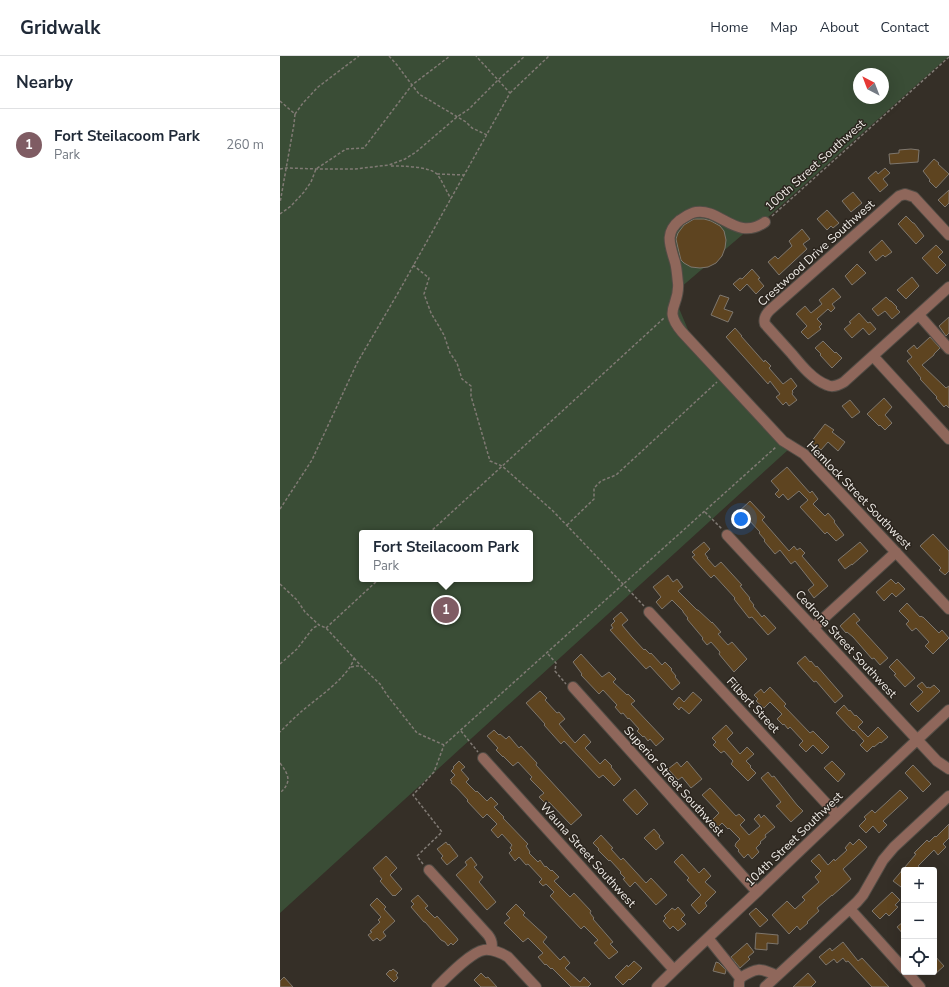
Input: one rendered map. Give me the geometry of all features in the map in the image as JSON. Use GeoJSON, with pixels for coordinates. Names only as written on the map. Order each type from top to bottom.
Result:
{"type":"FeatureCollection","features":[{"type":"Feature","properties":{"kind":"street","name":"Crestwood Drive Southwest"},"geometry":{"type":"LineString","coordinates":[[949,235],[914,197],[905,194],[898,196],[776,304],[766,315],[764,322],[806,370],[826,385],[832,387],[844,382],[949,288]]}},
{"type":"Feature","properties":{"kind":"street"},"geometry":{"type":"LineString","coordinates":[[672,311],[678,294],[678,285],[675,264],[669,244],[672,228],[678,222],[686,216],[697,212],[707,213],[738,228],[758,227],[765,222]]}},
{"type":"Feature","properties":{"kind":"street","name":"Hemlock Street Southwest"},"geometry":{"type":"LineString","coordinates":[[672,311],[674,321],[682,332],[783,441],[804,454],[949,609]]}},
{"type":"Feature","properties":{"kind":"street"},"geometry":{"type":"LineString","coordinates":[[919,315],[949,348]]}},
{"type":"Feature","properties":{"kind":"street"},"geometry":{"type":"LineString","coordinates":[[873,356],[949,439]]}},
{"type":"Feature","properties":{"kind":"street","name":"Cedrona Street Southwest"},"geometry":{"type":"LineString","coordinates":[[727,535],[937,761],[949,769]]}},
{"type":"Feature","properties":{"kind":"street"},"geometry":{"type":"LineString","coordinates":[[813,628],[896,552]]}},
{"type":"Feature","properties":{"kind":"street","name":"Filbert Street"},"geometry":{"type":"LineString","coordinates":[[649,612],[837,815]]}},
{"type":"Feature","properties":{"kind":"street","name":"Superior Street Southwest"},"geometry":{"type":"LineString","coordinates":[[573,687],[757,892]]}},
{"type":"Feature","properties":{"kind":"street","name":"104th Street Southwest"},"geometry":{"type":"LineString","coordinates":[[657,987],[949,710]]}},
{"type":"Feature","properties":{"kind":"street","name":"Wauna Street Southwest"},"geometry":{"type":"LineString","coordinates":[[483,758],[674,970]]}},
{"type":"Feature","properties":{"kind":"street"},"geometry":{"type":"LineString","coordinates":[[766,987],[850,909],[863,895],[883,860],[894,847],[949,796]]}},
{"type":"Feature","properties":{"kind":"street"},"geometry":{"type":"LineString","coordinates":[[429,870],[488,935],[492,942],[490,950]]}},
{"type":"Feature","properties":{"kind":"street"},"geometry":{"type":"LineString","coordinates":[[850,909],[901,966]]}},
{"type":"Feature","properties":{"kind":"street"},"geometry":{"type":"LineString","coordinates":[[708,938],[740,983],[750,972],[755,970],[763,970],[777,976]]}},
{"type":"Feature","properties":{"kind":"street"},"geometry":{"type":"LineString","coordinates":[[437,987],[471,956],[483,950],[490,950],[508,957],[536,987]]}},
{"type":"Feature","properties":{"kind":"street"},"geometry":{"type":"LineString","coordinates":[[910,975],[920,987]]}},
{"type":"Feature","properties":{"kind":"path"},"geometry":{"type":"LineString","coordinates":[[280,204],[295,114],[318,87],[359,56]]}},
{"type":"Feature","properties":{"kind":"path"},"geometry":{"type":"LineString","coordinates":[[389,56],[398,64],[419,94],[466,122],[472,128],[487,135]]}},
{"type":"Feature","properties":{"kind":"path"},"geometry":{"type":"LineString","coordinates":[[280,214],[291,206],[312,182],[316,169],[346,149],[364,148],[412,85],[450,56]]}},
{"type":"Feature","properties":{"kind":"path"},"geometry":{"type":"LineString","coordinates":[[476,56],[510,93]]}},
{"type":"Feature","properties":{"kind":"path"},"geometry":{"type":"LineString","coordinates":[[389,166],[416,152],[457,117],[469,109],[498,80],[526,56]]}},
{"type":"Feature","properties":{"kind":"path"},"geometry":{"type":"LineString","coordinates":[[280,509],[312,460],[356,363],[451,199],[510,93],[549,56]]}},
{"type":"Feature","properties":{"kind":"path","name":"100th Street Southwest"},"geometry":{"type":"LineString","coordinates":[[765,222],[949,57]]}},
{"type":"Feature","properties":{"kind":"path"},"geometry":{"type":"LineString","coordinates":[[280,101],[295,114]]}},
{"type":"Feature","properties":{"kind":"path"},"geometry":{"type":"LineString","coordinates":[[280,169],[355,169],[404,166],[427,169],[437,174],[464,175]]}},
{"type":"Feature","properties":{"kind":"path"},"geometry":{"type":"LineString","coordinates":[[437,174],[451,199]]}},
{"type":"Feature","properties":{"kind":"path"},"geometry":{"type":"LineString","coordinates":[[413,265],[429,278],[424,294],[431,313],[444,334],[450,353],[457,363],[462,379],[471,386],[471,396],[490,461],[502,466],[554,511],[649,612]]}},
{"type":"Feature","properties":{"kind":"path"},"geometry":{"type":"LineString","coordinates":[[432,530],[672,311]]}},
{"type":"Feature","properties":{"kind":"path"},"geometry":{"type":"LineString","coordinates":[[567,525],[594,499],[594,488],[601,481],[616,475],[717,382]]}},
{"type":"Feature","properties":{"kind":"path"},"geometry":{"type":"LineString","coordinates":[[429,870],[417,856],[442,832],[413,795],[434,772],[444,745],[783,441]]}},
{"type":"Feature","properties":{"kind":"path"},"geometry":{"type":"LineString","coordinates":[[704,511],[727,535]]}},
{"type":"Feature","properties":{"kind":"path"},"geometry":{"type":"LineString","coordinates":[[326,628],[376,582]]}},
{"type":"Feature","properties":{"kind":"path"},"geometry":{"type":"LineString","coordinates":[[280,584],[296,600],[305,612],[319,625],[326,628],[380,684],[417,733],[444,745]]}},
{"type":"Feature","properties":{"kind":"path"},"geometry":{"type":"LineString","coordinates":[[280,664],[297,649],[313,628],[319,625]]}},
{"type":"Feature","properties":{"kind":"path"},"geometry":{"type":"LineString","coordinates":[[547,653],[556,663],[555,671],[569,687],[573,687]]}},
{"type":"Feature","properties":{"kind":"path"},"geometry":{"type":"LineString","coordinates":[[280,732],[302,711],[336,683],[350,668],[354,658]]}},
{"type":"Feature","properties":{"kind":"path"},"geometry":{"type":"LineString","coordinates":[[350,668],[361,666]]}},
{"type":"Feature","properties":{"kind":"path"},"geometry":{"type":"LineString","coordinates":[[460,731],[483,758]]}},
{"type":"Feature","properties":{"kind":"path"},"geometry":{"type":"LineString","coordinates":[[280,763],[286,770],[289,779],[286,787],[280,793]]}},
{"type":"Feature","properties":{"kind":"green space"},"geometry":{"type":"Polygon","coordinates":[[[280,56],[949,56],[767,218],[762,218],[673,294],[694,344],[789,449],[280,913],[280,56]]]}},
{"type":"Feature","properties":{"kind":"building"},"geometry":{"type":"Polygon","coordinates":[[[899,150],[919,150],[918,162],[890,164],[889,154],[899,153],[899,150]]]}},
{"type":"Feature","properties":{"kind":"building"},"geometry":{"type":"Polygon","coordinates":[[[934,159],[949,174],[936,188],[929,181],[930,180],[923,171],[934,159]]]}},
{"type":"Feature","properties":{"kind":"building"},"geometry":{"type":"Polygon","coordinates":[[[885,168],[890,173],[883,179],[888,185],[880,192],[868,178],[876,171],[878,174],[885,168]]]}},
{"type":"Feature","properties":{"kind":"building"},"geometry":{"type":"Polygon","coordinates":[[[949,190],[949,203],[945,207],[938,200],[949,190]]]}},
{"type":"Feature","properties":{"kind":"building"},"geometry":{"type":"Polygon","coordinates":[[[853,192],[862,203],[851,212],[842,201],[853,192]]]}},
{"type":"Feature","properties":{"kind":"building"},"geometry":{"type":"Polygon","coordinates":[[[827,210],[839,223],[833,228],[831,226],[827,230],[817,219],[827,210]]]}},
{"type":"Feature","properties":{"kind":"building"},"geometry":{"type":"Polygon","coordinates":[[[906,216],[914,223],[924,236],[916,244],[898,224],[906,216]]]}},
{"type":"Feature","properties":{"kind":"building"},"geometry":{"type":"Polygon","coordinates":[[[694,219],[711,221],[720,226],[724,231],[726,240],[722,256],[716,263],[708,267],[691,267],[681,260],[676,239],[678,233],[684,225],[694,219]]]}},
{"type":"Feature","properties":{"kind":"building"},"geometry":{"type":"Polygon","coordinates":[[[802,229],[810,239],[803,244],[807,249],[779,275],[768,262],[775,256],[778,259],[792,246],[789,241],[802,229]]]}},
{"type":"Feature","properties":{"kind":"building"},"geometry":{"type":"Polygon","coordinates":[[[882,240],[892,252],[885,257],[883,255],[876,261],[869,252],[882,240]]]}},
{"type":"Feature","properties":{"kind":"building"},"geometry":{"type":"Polygon","coordinates":[[[936,245],[943,252],[938,257],[946,265],[937,274],[922,258],[936,245]]]}},
{"type":"Feature","properties":{"kind":"building"},"geometry":{"type":"Polygon","coordinates":[[[857,264],[866,273],[852,285],[845,276],[857,264]]]}},
{"type":"Feature","properties":{"kind":"building"},"geometry":{"type":"Polygon","coordinates":[[[752,269],[760,278],[758,279],[764,286],[756,294],[747,284],[740,291],[733,284],[740,278],[742,279],[752,269]]]}},
{"type":"Feature","properties":{"kind":"building"},"geometry":{"type":"Polygon","coordinates":[[[912,277],[919,286],[906,299],[897,290],[912,277]]]}},
{"type":"Feature","properties":{"kind":"building"},"geometry":{"type":"Polygon","coordinates":[[[833,288],[841,297],[832,304],[835,308],[831,312],[828,309],[817,319],[822,324],[819,327],[821,329],[808,339],[801,332],[807,326],[796,314],[805,306],[811,313],[822,304],[819,300],[833,288]]]}},
{"type":"Feature","properties":{"kind":"building"},"geometry":{"type":"Polygon","coordinates":[[[720,295],[729,298],[724,309],[733,312],[728,322],[711,315],[720,295]]]}},
{"type":"Feature","properties":{"kind":"building"},"geometry":{"type":"Polygon","coordinates":[[[886,297],[897,307],[896,308],[900,312],[892,319],[885,311],[878,316],[872,309],[886,297]]]}},
{"type":"Feature","properties":{"kind":"building"},"geometry":{"type":"Polygon","coordinates":[[[859,313],[876,329],[869,335],[863,328],[852,338],[844,329],[859,313]]]}},
{"type":"Feature","properties":{"kind":"building"},"geometry":{"type":"Polygon","coordinates":[[[949,317],[949,333],[946,336],[939,326],[949,317]]]}},
{"type":"Feature","properties":{"kind":"building"},"geometry":{"type":"Polygon","coordinates":[[[735,328],[764,362],[765,360],[771,366],[769,368],[783,384],[791,378],[797,386],[792,391],[792,394],[797,400],[789,406],[786,402],[783,405],[776,397],[780,394],[770,381],[768,384],[726,337],[735,328]]]}},
{"type":"Feature","properties":{"kind":"building"},"geometry":{"type":"Polygon","coordinates":[[[930,337],[940,348],[922,365],[946,388],[949,386],[949,408],[946,405],[944,407],[907,361],[912,357],[907,351],[914,345],[917,349],[930,337]]]}},
{"type":"Feature","properties":{"kind":"building"},"geometry":{"type":"Polygon","coordinates":[[[823,341],[842,358],[832,368],[815,348],[823,341]]]}},
{"type":"Feature","properties":{"kind":"building"},"geometry":{"type":"Polygon","coordinates":[[[884,398],[892,407],[885,415],[892,423],[885,430],[867,414],[884,398]]]}},
{"type":"Feature","properties":{"kind":"building"},"geometry":{"type":"Polygon","coordinates":[[[850,400],[860,412],[852,418],[842,406],[850,400]]]}},
{"type":"Feature","properties":{"kind":"building"},"geometry":{"type":"Polygon","coordinates":[[[825,424],[834,430],[832,432],[845,442],[838,451],[828,442],[821,450],[811,442],[825,424]]]}},
{"type":"Feature","properties":{"kind":"building"},"geometry":{"type":"Polygon","coordinates":[[[787,467],[810,493],[812,491],[818,499],[813,504],[825,516],[828,513],[835,521],[834,522],[844,535],[836,541],[827,532],[825,534],[800,507],[808,500],[799,491],[788,500],[783,494],[779,498],[775,494],[779,490],[771,481],[787,467]]]}},
{"type":"Feature","properties":{"kind":"building"},"geometry":{"type":"Polygon","coordinates":[[[750,501],[765,517],[762,520],[789,551],[794,546],[797,550],[800,548],[805,553],[802,556],[828,586],[814,598],[808,590],[814,585],[795,561],[791,564],[780,550],[775,554],[764,541],[765,540],[759,533],[760,532],[747,518],[743,522],[736,514],[750,501]]]}},
{"type":"Feature","properties":{"kind":"building"},"geometry":{"type":"Polygon","coordinates":[[[933,534],[949,551],[949,571],[945,575],[939,570],[941,568],[920,546],[933,534]]]}},
{"type":"Feature","properties":{"kind":"building"},"geometry":{"type":"Polygon","coordinates":[[[704,542],[710,549],[705,554],[707,558],[715,567],[721,562],[742,585],[740,586],[750,598],[749,599],[754,605],[753,606],[762,617],[764,615],[776,628],[768,635],[752,617],[749,618],[734,599],[735,598],[714,575],[711,578],[692,557],[695,555],[692,552],[704,542]]]}},
{"type":"Feature","properties":{"kind":"building"},"geometry":{"type":"Polygon","coordinates":[[[860,542],[868,551],[845,569],[838,560],[860,542]]]}},
{"type":"Feature","properties":{"kind":"building"},"geometry":{"type":"Polygon","coordinates":[[[668,575],[673,582],[677,579],[683,587],[678,591],[697,610],[712,622],[721,632],[718,634],[728,645],[732,642],[747,659],[734,672],[711,642],[707,645],[687,619],[688,618],[683,611],[672,600],[662,609],[656,602],[661,597],[653,587],[668,575]]]}},
{"type":"Feature","properties":{"kind":"building"},"geometry":{"type":"Polygon","coordinates":[[[891,579],[896,584],[898,582],[905,589],[896,597],[892,593],[884,601],[876,592],[891,579]]]}},
{"type":"Feature","properties":{"kind":"building"},"geometry":{"type":"Polygon","coordinates":[[[907,603],[920,617],[923,617],[939,633],[942,630],[949,638],[933,654],[925,646],[929,642],[916,628],[912,631],[906,624],[909,621],[899,611],[907,603]]]}},
{"type":"Feature","properties":{"kind":"building"},"geometry":{"type":"Polygon","coordinates":[[[621,612],[628,620],[622,625],[632,637],[644,650],[645,649],[650,654],[651,653],[662,665],[665,662],[672,669],[671,670],[676,676],[675,677],[680,683],[672,690],[650,666],[646,669],[610,630],[613,628],[611,625],[615,621],[613,619],[621,612]]]}},
{"type":"Feature","properties":{"kind":"building"},"geometry":{"type":"Polygon","coordinates":[[[854,613],[860,620],[856,623],[888,658],[880,665],[874,658],[872,659],[853,637],[847,632],[846,633],[840,626],[854,613]]]}},
{"type":"Feature","properties":{"kind":"building"},"geometry":{"type":"Polygon","coordinates":[[[581,654],[602,677],[609,672],[616,679],[613,682],[635,701],[631,704],[664,739],[656,746],[650,739],[648,741],[637,731],[639,729],[629,718],[628,719],[623,713],[621,714],[615,707],[617,705],[603,690],[599,694],[581,675],[582,674],[573,662],[581,654]]]}},
{"type":"Feature","properties":{"kind":"building"},"geometry":{"type":"Polygon","coordinates":[[[805,656],[816,667],[817,666],[843,696],[835,703],[816,681],[814,682],[797,663],[805,656]]]}},
{"type":"Feature","properties":{"kind":"building"},"geometry":{"type":"Polygon","coordinates":[[[897,659],[915,678],[905,687],[889,667],[897,659]]]}},
{"type":"Feature","properties":{"kind":"building"},"geometry":{"type":"Polygon","coordinates":[[[922,682],[927,688],[934,685],[940,691],[918,712],[910,704],[923,692],[917,686],[922,682]]]}},
{"type":"Feature","properties":{"kind":"building"},"geometry":{"type":"Polygon","coordinates":[[[770,687],[786,704],[784,706],[810,733],[813,731],[829,747],[822,754],[813,745],[806,752],[799,745],[803,741],[790,727],[788,729],[777,719],[782,714],[770,702],[764,708],[756,701],[758,699],[754,695],[761,689],[764,693],[770,687]]]}},
{"type":"Feature","properties":{"kind":"building"},"geometry":{"type":"Polygon","coordinates":[[[540,691],[547,698],[545,700],[565,719],[559,724],[575,743],[584,734],[591,742],[585,748],[600,764],[605,759],[612,766],[611,767],[621,779],[614,786],[603,775],[599,778],[564,741],[561,744],[526,703],[540,691]]]}},
{"type":"Feature","properties":{"kind":"building"},"geometry":{"type":"Polygon","coordinates":[[[693,692],[702,700],[689,714],[681,707],[679,710],[673,704],[679,697],[684,702],[693,692]]]}},
{"type":"Feature","properties":{"kind":"building"},"geometry":{"type":"Polygon","coordinates":[[[844,705],[863,722],[858,727],[868,737],[878,727],[888,737],[881,743],[880,742],[874,747],[873,746],[867,752],[860,745],[864,741],[836,713],[844,705]]]}},
{"type":"Feature","properties":{"kind":"building"},"geometry":{"type":"Polygon","coordinates":[[[726,725],[733,733],[727,739],[740,754],[747,747],[754,754],[746,761],[756,773],[748,781],[731,764],[733,761],[724,751],[721,753],[713,745],[716,742],[712,738],[726,725]]]}},
{"type":"Feature","properties":{"kind":"building"},"geometry":{"type":"Polygon","coordinates":[[[494,730],[506,739],[509,736],[519,748],[521,746],[537,763],[536,765],[582,815],[571,825],[549,802],[546,804],[539,797],[544,793],[530,779],[532,777],[518,762],[513,766],[496,750],[498,748],[487,736],[494,730]]]}},
{"type":"Feature","properties":{"kind":"building"},"geometry":{"type":"Polygon","coordinates":[[[459,761],[465,767],[461,770],[469,779],[466,782],[487,801],[491,797],[498,804],[494,807],[528,844],[526,846],[530,852],[529,853],[538,862],[540,860],[545,867],[546,866],[551,871],[552,870],[559,877],[554,881],[570,897],[574,893],[591,911],[590,913],[594,918],[593,919],[613,942],[610,944],[618,952],[609,959],[594,943],[598,940],[584,926],[581,929],[550,896],[554,892],[546,884],[543,886],[539,882],[542,879],[528,864],[526,865],[519,857],[515,861],[509,853],[512,850],[510,848],[512,845],[502,834],[498,838],[491,830],[497,824],[487,814],[483,818],[451,783],[452,781],[450,780],[455,775],[451,771],[459,761]]]}},
{"type":"Feature","properties":{"kind":"building"},"geometry":{"type":"Polygon","coordinates":[[[687,761],[702,779],[691,788],[682,777],[678,780],[668,769],[677,762],[681,767],[687,761]]]}},
{"type":"Feature","properties":{"kind":"building"},"geometry":{"type":"Polygon","coordinates":[[[832,761],[845,774],[838,782],[824,768],[832,761]]]}},
{"type":"Feature","properties":{"kind":"building"},"geometry":{"type":"Polygon","coordinates":[[[913,765],[931,784],[923,792],[905,773],[913,765]]]}},
{"type":"Feature","properties":{"kind":"building"},"geometry":{"type":"Polygon","coordinates":[[[768,772],[772,777],[774,776],[803,811],[791,822],[776,806],[781,802],[761,778],[768,772]]]}},
{"type":"Feature","properties":{"kind":"building"},"geometry":{"type":"Polygon","coordinates":[[[710,788],[736,816],[739,814],[745,820],[740,825],[749,835],[760,826],[754,819],[759,814],[761,818],[764,815],[775,827],[765,835],[766,837],[756,848],[759,852],[752,859],[748,854],[744,858],[738,851],[739,850],[735,846],[740,839],[729,828],[728,829],[722,823],[718,827],[712,820],[719,813],[702,795],[710,788]]]}},
{"type":"Feature","properties":{"kind":"building"},"geometry":{"type":"Polygon","coordinates":[[[635,789],[648,804],[637,815],[623,800],[635,789]]]}},
{"type":"Feature","properties":{"kind":"building"},"geometry":{"type":"Polygon","coordinates":[[[900,790],[908,798],[883,821],[887,825],[879,833],[873,826],[866,833],[859,826],[866,819],[864,817],[872,810],[875,813],[900,790]]]}},
{"type":"Feature","properties":{"kind":"building"},"geometry":{"type":"Polygon","coordinates":[[[949,824],[949,838],[943,844],[946,847],[938,855],[934,850],[918,867],[905,867],[916,854],[914,853],[927,840],[929,842],[935,836],[936,837],[949,824]]]}},
{"type":"Feature","properties":{"kind":"building"},"geometry":{"type":"Polygon","coordinates":[[[654,829],[664,843],[656,850],[644,838],[654,829]]]}},
{"type":"Feature","properties":{"kind":"building"},"geometry":{"type":"Polygon","coordinates":[[[601,835],[613,848],[611,849],[621,860],[623,858],[646,883],[651,878],[667,895],[656,905],[635,882],[630,887],[623,879],[625,878],[620,873],[621,872],[598,850],[599,849],[593,843],[601,835]]]}},
{"type":"Feature","properties":{"kind":"building"},"geometry":{"type":"Polygon","coordinates":[[[859,839],[867,847],[843,869],[851,879],[817,908],[819,911],[807,922],[808,923],[800,930],[797,926],[789,934],[772,915],[787,901],[795,909],[805,900],[802,897],[819,882],[815,877],[821,871],[811,861],[819,854],[828,865],[847,850],[845,848],[850,842],[853,845],[859,839]]]}},
{"type":"Feature","properties":{"kind":"building"},"geometry":{"type":"Polygon","coordinates":[[[446,842],[458,856],[447,865],[441,858],[443,856],[437,849],[446,842]]]}},
{"type":"Feature","properties":{"kind":"building"},"geometry":{"type":"Polygon","coordinates":[[[682,854],[699,873],[704,868],[711,876],[705,882],[716,892],[705,903],[707,906],[699,914],[691,905],[701,895],[687,880],[689,878],[674,862],[682,854]]]}},
{"type":"Feature","properties":{"kind":"building"},"geometry":{"type":"Polygon","coordinates":[[[386,856],[397,868],[390,875],[402,889],[395,896],[393,896],[380,881],[382,879],[373,868],[386,856]]]}},
{"type":"Feature","properties":{"kind":"building"},"geometry":{"type":"Polygon","coordinates":[[[471,857],[477,865],[474,867],[483,877],[479,882],[496,902],[487,910],[456,875],[467,865],[465,862],[471,857]]]}},
{"type":"Feature","properties":{"kind":"building"},"geometry":{"type":"Polygon","coordinates":[[[901,872],[901,887],[893,881],[901,872]]]}},
{"type":"Feature","properties":{"kind":"building"},"geometry":{"type":"Polygon","coordinates":[[[892,892],[900,900],[895,905],[898,907],[889,916],[886,913],[880,919],[872,911],[892,892]]]}},
{"type":"Feature","properties":{"kind":"building"},"geometry":{"type":"Polygon","coordinates":[[[418,895],[428,906],[425,908],[435,918],[437,916],[457,938],[458,940],[453,945],[451,943],[448,946],[441,940],[411,907],[414,904],[411,901],[418,895]]]}},
{"type":"Feature","properties":{"kind":"building"},"geometry":{"type":"Polygon","coordinates":[[[377,898],[386,907],[384,909],[395,921],[383,932],[386,936],[380,941],[377,938],[373,941],[368,935],[372,932],[370,931],[380,922],[378,920],[381,917],[370,905],[377,898]]]}},
{"type":"Feature","properties":{"kind":"building"},"geometry":{"type":"Polygon","coordinates":[[[516,904],[525,913],[523,915],[547,937],[543,942],[560,960],[564,956],[570,963],[565,968],[580,982],[584,977],[591,984],[588,987],[571,987],[552,968],[551,969],[546,964],[545,965],[538,957],[543,953],[528,938],[523,942],[504,923],[510,918],[506,914],[516,904]]]}},
{"type":"Feature","properties":{"kind":"building"},"geometry":{"type":"Polygon","coordinates":[[[678,907],[685,915],[681,919],[686,924],[678,931],[673,926],[670,929],[663,921],[666,918],[664,916],[672,908],[675,910],[678,907]]]}},
{"type":"Feature","properties":{"kind":"building"},"geometry":{"type":"Polygon","coordinates":[[[756,908],[768,920],[760,927],[749,914],[756,908]]]}},
{"type":"Feature","properties":{"kind":"building"},"geometry":{"type":"Polygon","coordinates":[[[901,924],[901,932],[897,927],[901,924]]]}},
{"type":"Feature","properties":{"kind":"building"},"geometry":{"type":"Polygon","coordinates":[[[756,933],[778,935],[778,944],[767,943],[767,950],[755,949],[756,933]]]}},
{"type":"Feature","properties":{"kind":"building"},"geometry":{"type":"Polygon","coordinates":[[[843,942],[858,961],[862,958],[889,987],[872,987],[848,961],[846,962],[843,958],[837,963],[834,959],[826,965],[819,957],[830,948],[832,951],[843,942]]]}},
{"type":"Feature","properties":{"kind":"building"},"geometry":{"type":"Polygon","coordinates":[[[747,943],[754,952],[748,957],[750,959],[740,968],[731,957],[747,943]]]}},
{"type":"Feature","properties":{"kind":"building"},"geometry":{"type":"Polygon","coordinates":[[[937,958],[944,966],[937,972],[937,958]]]}},
{"type":"Feature","properties":{"kind":"building"},"geometry":{"type":"Polygon","coordinates":[[[634,961],[642,968],[623,985],[615,977],[627,965],[628,967],[634,961]]]}},
{"type":"Feature","properties":{"kind":"building"},"geometry":{"type":"Polygon","coordinates":[[[716,962],[726,970],[725,974],[713,971],[716,962]]]}},
{"type":"Feature","properties":{"kind":"building"},"geometry":{"type":"Polygon","coordinates":[[[393,969],[398,973],[396,975],[398,978],[394,982],[386,974],[393,969]]]}},
{"type":"Feature","properties":{"kind":"building"},"geometry":{"type":"Polygon","coordinates":[[[481,973],[486,978],[488,977],[497,987],[481,987],[474,980],[481,973]]]}},
{"type":"Feature","properties":{"kind":"building"},"geometry":{"type":"Polygon","coordinates":[[[808,973],[816,982],[811,987],[793,987],[808,973]]]}},
{"type":"Feature","properties":{"kind":"building"},"geometry":{"type":"Polygon","coordinates":[[[284,977],[293,987],[280,987],[280,981],[284,977]]]}},
{"type":"Feature","properties":{"kind":"place","name":"Fort Steilacoom Park"},"geometry":{"type":"Point","coordinates":[446,610]}}]}
